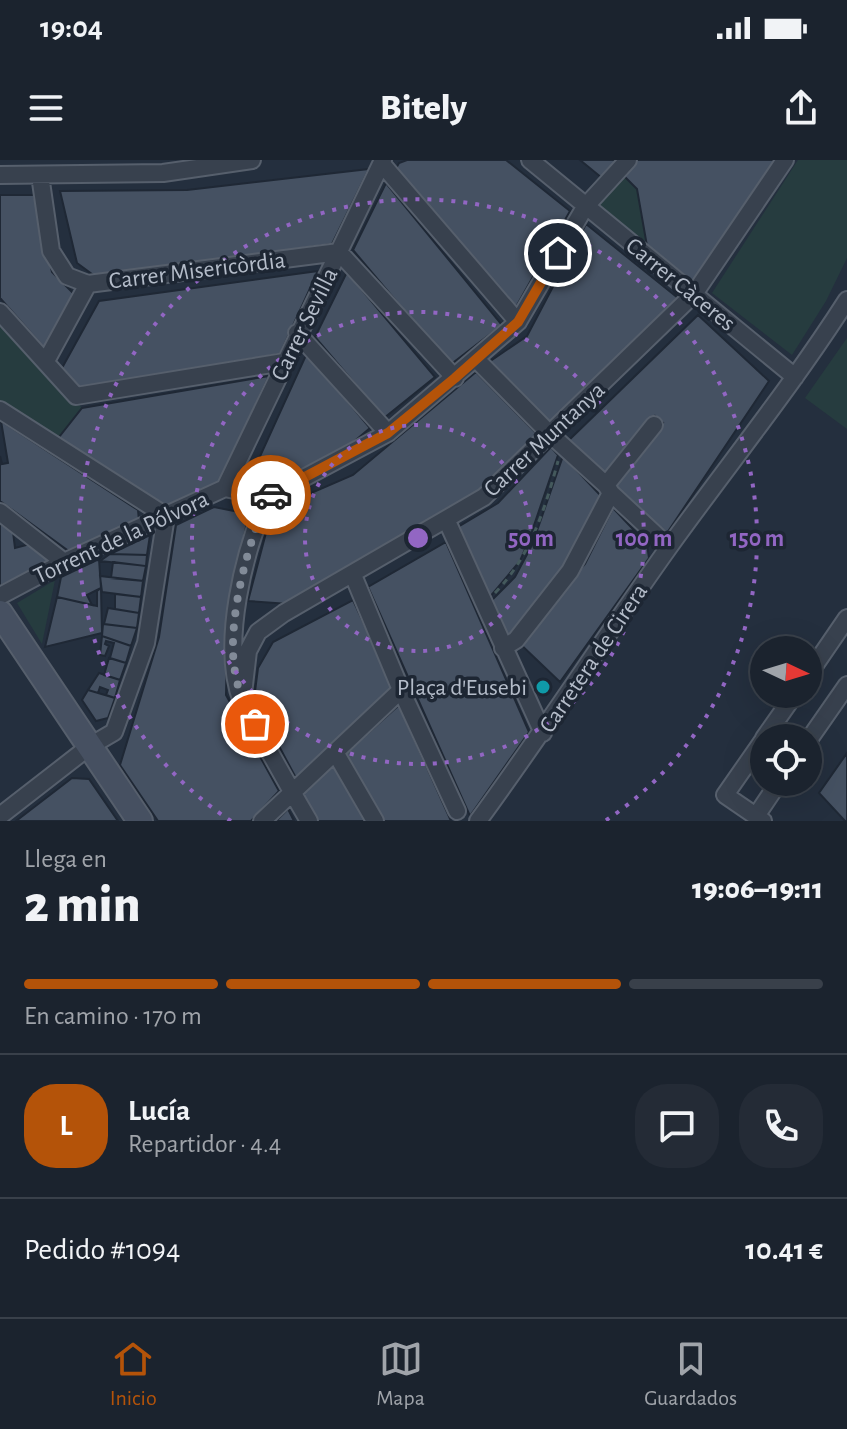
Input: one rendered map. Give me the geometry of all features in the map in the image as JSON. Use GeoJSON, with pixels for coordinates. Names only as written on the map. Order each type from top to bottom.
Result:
{"type":"FeatureCollection","features":[{"type":"Feature","properties":{"kind":"street"},"geometry":{"type":"LineString","coordinates":[[0,175],[163,173],[252,160]]}},
{"type":"Feature","properties":{"kind":"street","name":"Carrer Càceres"},"geometry":{"type":"LineString","coordinates":[[530,160],[795,377]]}},
{"type":"Feature","properties":{"kind":"street"},"geometry":{"type":"LineString","coordinates":[[309,821],[242,702],[234,670],[237,607],[253,530],[268,497],[388,433],[518,322],[585,207],[628,160]]}},
{"type":"Feature","properties":{"kind":"street","name":"Carrer Muntanya"},"geometry":{"type":"LineString","coordinates":[[242,702],[248,651],[258,632],[284,613],[484,497],[557,440],[694,294],[785,160]]}},
{"type":"Feature","properties":{"kind":"street"},"geometry":{"type":"LineString","coordinates":[[383,162],[518,322]]}},
{"type":"Feature","properties":{"kind":"street","name":"Carrer Sevilla"},"geometry":{"type":"LineString","coordinates":[[225,488],[297,333],[383,162]]}},
{"type":"Feature","properties":{"kind":"street","name":"Carrer Misericòrdia"},"geometry":{"type":"LineString","coordinates":[[40,175],[51,251],[67,276],[88,284],[339,252]]}},
{"type":"Feature","properties":{"kind":"street"},"geometry":{"type":"LineString","coordinates":[[339,252],[455,378]]}},
{"type":"Feature","properties":{"kind":"street"},"geometry":{"type":"LineString","coordinates":[[46,361],[88,284]]}},
{"type":"Feature","properties":{"kind":"street","name":"Carretera de Cirera"},"geometry":{"type":"LineString","coordinates":[[478,821],[543,733],[669,547],[795,377],[847,300]]}},
{"type":"Feature","properties":{"kind":"street"},"geometry":{"type":"LineString","coordinates":[[0,312],[76,396],[284,362]]}},
{"type":"Feature","properties":{"kind":"street"},"geometry":{"type":"LineString","coordinates":[[297,333],[388,433]]}},
{"type":"Feature","properties":{"kind":"street"},"geometry":{"type":"LineString","coordinates":[[476,359],[669,547]]}},
{"type":"Feature","properties":{"kind":"street"},"geometry":{"type":"LineString","coordinates":[[0,410],[166,516],[146,643],[114,732],[90,746],[0,816]]}},
{"type":"Feature","properties":{"kind":"street"},"geometry":{"type":"LineString","coordinates":[[503,648],[516,640],[570,571],[608,489],[654,425]]}},
{"type":"Feature","properties":{"kind":"street","name":"Torrent de la Pólvora"},"geometry":{"type":"LineString","coordinates":[[0,596],[64,562],[225,488],[268,497]]}},
{"type":"Feature","properties":{"kind":"street"},"geometry":{"type":"LineString","coordinates":[[0,512],[64,562]]}},
{"type":"Feature","properties":{"kind":"street"},"geometry":{"type":"LineString","coordinates":[[446,519],[543,733]]}},
{"type":"Feature","properties":{"kind":"street"},"geometry":{"type":"LineString","coordinates":[[353,575],[401,690],[457,811]]}},
{"type":"Feature","properties":{"kind":"street"},"geometry":{"type":"LineString","coordinates":[[0,613],[140,821]]}},
{"type":"Feature","properties":{"kind":"street"},"geometry":{"type":"LineString","coordinates":[[822,655],[847,618]]}},
{"type":"Feature","properties":{"kind":"street"},"geometry":{"type":"LineString","coordinates":[[820,724],[847,685]]}},
{"type":"Feature","properties":{"kind":"street"},"geometry":{"type":"LineString","coordinates":[[262,821],[291,790],[401,690]]}},
{"type":"Feature","properties":{"kind":"street"},"geometry":{"type":"LineString","coordinates":[[335,752],[375,821]]}},
{"type":"Feature","properties":{"kind":"street"},"geometry":{"type":"LineString","coordinates":[[750,758],[725,795],[760,818],[772,796]]}},
{"type":"Feature","properties":{"kind":"path"},"geometry":{"type":"LineString","coordinates":[[484,604],[515,572],[528,547],[546,502],[557,440]]}},
{"type":"Feature","properties":{"kind":"green space"},"geometry":{"type":"Polygon","coordinates":[[[798,160],[847,160],[847,258],[826,301],[792,355],[712,293],[798,160]]]}},
{"type":"Feature","properties":{"kind":"green space"},"geometry":{"type":"Polygon","coordinates":[[[621,173],[637,189],[647,246],[596,202],[621,173]]]}},
{"type":"Feature","properties":{"kind":"green space"},"geometry":{"type":"Polygon","coordinates":[[[0,320],[82,408],[56,441],[0,401],[0,320]]]}},
{"type":"Feature","properties":{"kind":"green space"},"geometry":{"type":"Polygon","coordinates":[[[847,338],[847,429],[805,398],[847,338]]]}},
{"type":"Feature","properties":{"kind":"green space"},"geometry":{"type":"Polygon","coordinates":[[[55,580],[42,644],[17,603],[55,580]]]}},
{"type":"Feature","properties":{"kind":"building"},"geometry":{"type":"Polygon","coordinates":[[[407,160],[506,160],[570,211],[516,307],[395,170],[399,163],[407,160]]]}},
{"type":"Feature","properties":{"kind":"building"},"geometry":{"type":"Polygon","coordinates":[[[580,160],[619,160],[602,178],[580,160]]]}},
{"type":"Feature","properties":{"kind":"building"},"geometry":{"type":"Polygon","coordinates":[[[635,160],[775,160],[693,282],[647,246],[637,189],[621,173],[635,160]]]}},
{"type":"Feature","properties":{"kind":"building"},"geometry":{"type":"Polygon","coordinates":[[[369,169],[332,244],[96,277],[77,263],[60,191],[187,190],[369,169]]]}},
{"type":"Feature","properties":{"kind":"building"},"geometry":{"type":"Polygon","coordinates":[[[386,183],[502,325],[450,365],[353,250],[386,183]]]}},
{"type":"Feature","properties":{"kind":"building"},"geometry":{"type":"Polygon","coordinates":[[[0,195],[34,195],[52,272],[76,296],[46,350],[0,298],[0,195]]]}},
{"type":"Feature","properties":{"kind":"building"},"geometry":{"type":"Polygon","coordinates":[[[586,224],[678,298],[551,425],[489,362],[527,336],[586,224]]]}},
{"type":"Feature","properties":{"kind":"building"},"geometry":{"type":"Polygon","coordinates":[[[318,271],[280,354],[80,388],[62,368],[99,301],[318,271]]]}},
{"type":"Feature","properties":{"kind":"building"},"geometry":{"type":"Polygon","coordinates":[[[347,272],[435,377],[384,418],[315,337],[347,272]]]}},
{"type":"Feature","properties":{"kind":"building"},"geometry":{"type":"Polygon","coordinates":[[[698,315],[769,381],[667,533],[613,489],[663,423],[655,416],[606,477],[567,442],[698,315]]]}},
{"type":"Feature","properties":{"kind":"building"},"geometry":{"type":"Polygon","coordinates":[[[307,353],[370,428],[337,456],[271,489],[252,474],[307,353]]]}},
{"type":"Feature","properties":{"kind":"building"},"geometry":{"type":"Polygon","coordinates":[[[476,372],[540,437],[475,497],[289,604],[248,601],[272,510],[353,475],[476,372]]]}},
{"type":"Feature","properties":{"kind":"building"},"geometry":{"type":"Polygon","coordinates":[[[269,376],[220,482],[167,508],[56,441],[82,408],[269,376]]]}},
{"type":"Feature","properties":{"kind":"building"},"geometry":{"type":"Polygon","coordinates":[[[1,421],[138,510],[139,521],[70,552],[0,501],[0,456],[2,464],[8,463],[1,421]]]}},
{"type":"Feature","properties":{"kind":"building"},"geometry":{"type":"Polygon","coordinates":[[[551,447],[558,455],[529,540],[520,561],[489,598],[458,527],[498,503],[551,447]]]}},
{"type":"Feature","properties":{"kind":"building"},"geometry":{"type":"Polygon","coordinates":[[[563,456],[602,497],[570,559],[505,640],[490,602],[515,577],[532,545],[563,456]]]}},
{"type":"Feature","properties":{"kind":"building"},"geometry":{"type":"Polygon","coordinates":[[[214,507],[249,514],[228,608],[226,695],[279,791],[251,821],[158,821],[120,765],[159,637],[176,525],[214,507]]]}},
{"type":"Feature","properties":{"kind":"building"},"geometry":{"type":"Polygon","coordinates":[[[613,508],[647,544],[649,558],[560,682],[516,640],[585,564],[613,508]]]}},
{"type":"Feature","properties":{"kind":"building"},"geometry":{"type":"Polygon","coordinates":[[[0,523],[13,532],[15,548],[30,544],[53,561],[0,586],[0,523]]]}},
{"type":"Feature","properties":{"kind":"building"},"geometry":{"type":"Polygon","coordinates":[[[150,535],[147,555],[110,554],[150,535]]]}},
{"type":"Feature","properties":{"kind":"building"},"geometry":{"type":"Polygon","coordinates":[[[446,542],[529,732],[470,816],[368,587],[446,542]]]}},
{"type":"Feature","properties":{"kind":"building"},"geometry":{"type":"Polygon","coordinates":[[[110,554],[147,555],[146,566],[100,561],[110,554]]]}},
{"type":"Feature","properties":{"kind":"building"},"geometry":{"type":"Polygon","coordinates":[[[99,559],[101,588],[87,595],[92,605],[57,597],[61,577],[99,559]]]}},
{"type":"Feature","properties":{"kind":"building"},"geometry":{"type":"Polygon","coordinates":[[[113,562],[146,566],[143,581],[111,578],[113,562]]]}},
{"type":"Feature","properties":{"kind":"building"},"geometry":{"type":"Polygon","coordinates":[[[100,576],[143,581],[141,597],[102,592],[100,576]]]}},
{"type":"Feature","properties":{"kind":"building"},"geometry":{"type":"Polygon","coordinates":[[[101,588],[102,633],[45,647],[57,597],[97,606],[97,591],[101,588]]]}},
{"type":"Feature","properties":{"kind":"building"},"geometry":{"type":"Polygon","coordinates":[[[115,594],[141,597],[139,613],[115,609],[115,594]]]}},
{"type":"Feature","properties":{"kind":"building"},"geometry":{"type":"Polygon","coordinates":[[[353,600],[394,688],[296,778],[254,699],[258,668],[273,642],[353,600]]]}},
{"type":"Feature","properties":{"kind":"building"},"geometry":{"type":"Polygon","coordinates":[[[108,608],[139,613],[137,628],[104,624],[108,608]]]}},
{"type":"Feature","properties":{"kind":"building"},"geometry":{"type":"Polygon","coordinates":[[[103,624],[137,628],[131,646],[102,636],[103,624]]]}},
{"type":"Feature","properties":{"kind":"building"},"geometry":{"type":"Polygon","coordinates":[[[102,636],[131,646],[126,663],[110,658],[114,643],[106,641],[105,644],[109,646],[105,656],[100,655],[102,636]]]}},
{"type":"Feature","properties":{"kind":"building"},"geometry":{"type":"Polygon","coordinates":[[[109,658],[126,663],[120,680],[104,675],[109,658]]]}},
{"type":"Feature","properties":{"kind":"building"},"geometry":{"type":"Polygon","coordinates":[[[99,673],[120,680],[115,698],[106,695],[108,690],[100,687],[98,693],[88,690],[99,673]]]}},
{"type":"Feature","properties":{"kind":"building"},"geometry":{"type":"Polygon","coordinates":[[[88,690],[115,698],[108,718],[96,721],[82,700],[88,690]]]}},
{"type":"Feature","properties":{"kind":"building"},"geometry":{"type":"Polygon","coordinates":[[[399,705],[451,821],[382,821],[344,755],[399,705]]]}},
{"type":"Feature","properties":{"kind":"building"},"geometry":{"type":"Polygon","coordinates":[[[847,753],[847,821],[822,796],[822,789],[847,753]]]}},
{"type":"Feature","properties":{"kind":"building"},"geometry":{"type":"Polygon","coordinates":[[[332,763],[366,821],[317,821],[302,793],[332,763]]]}},
{"type":"Feature","properties":{"kind":"building"},"geometry":{"type":"Polygon","coordinates":[[[72,778],[89,779],[118,821],[16,821],[72,778]]]}},
{"type":"Feature","properties":{"kind":"building"},"geometry":{"type":"Polygon","coordinates":[[[288,809],[294,821],[276,821],[288,809]]]}},
{"type":"Feature","properties":{"kind":"way so far"},"geometry":{"type":"LineString","coordinates":[[255,724],[242,702],[234,670],[237,607],[253,530],[271,495]]}},
{"type":"Feature","properties":{"kind":"place","name":"Plaça d'Eusebi"},"geometry":{"type":"Point","coordinates":[543,687]}},
{"type":"Feature","properties":{"kind":"route"},"geometry":{"type":"LineString","coordinates":[[271,495],[388,433],[455,378],[518,322],[558,253]]}}]}
